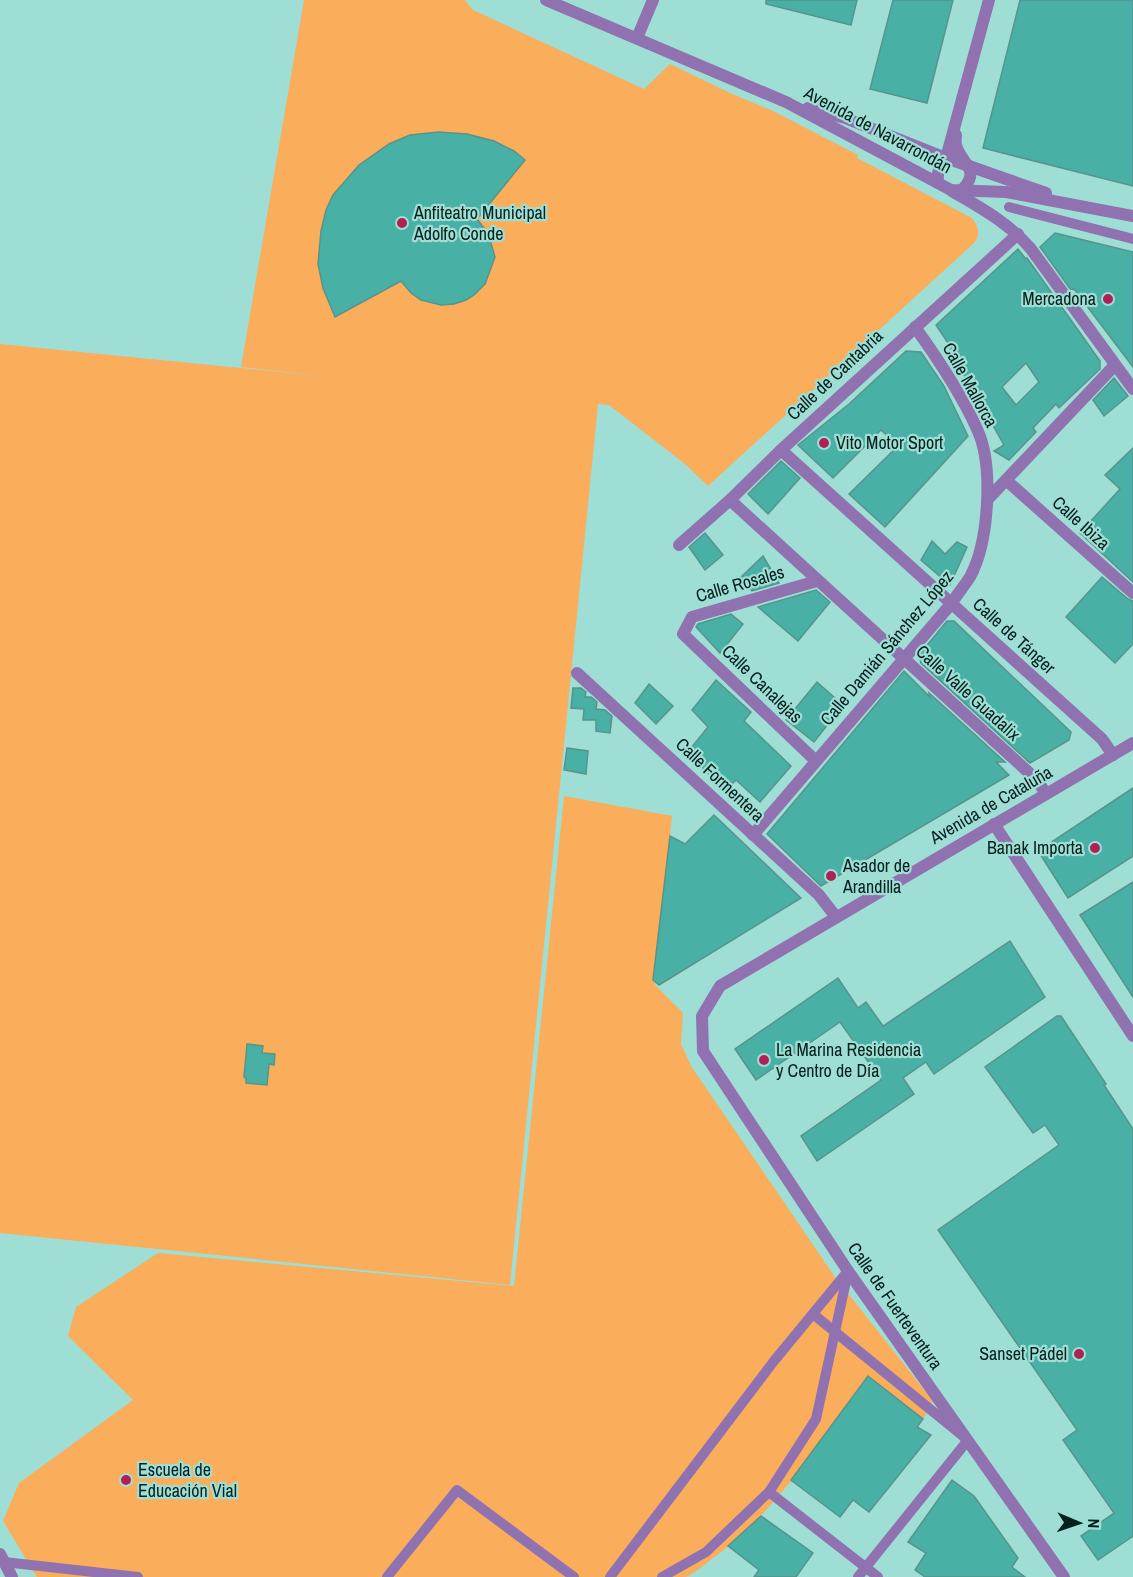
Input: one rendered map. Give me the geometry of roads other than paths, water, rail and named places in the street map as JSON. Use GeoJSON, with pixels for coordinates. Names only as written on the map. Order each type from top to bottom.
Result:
{"type":"FeatureCollection","features":[{"type":"Feature","properties":{"kind":"street","name":"Avenida de Navarrondán"},"geometry":{"type":"LineString","coordinates":[[546,0],[786,102],[938,183],[956,190],[1006,192],[1133,216]]}},
{"type":"Feature","properties":{"kind":"street"},"geometry":{"type":"LineString","coordinates":[[637,38],[653,0]]}},
{"type":"Feature","properties":{"kind":"street"},"geometry":{"type":"LineString","coordinates":[[938,183],[939,165],[946,158],[989,0]]}},
{"type":"Feature","properties":{"kind":"street","name":"Avenida de Navarrondán"},"geometry":{"type":"LineString","coordinates":[[786,102],[845,118],[946,158],[1095,210]]}},
{"type":"Feature","properties":{"kind":"street"},"geometry":{"type":"LineString","coordinates":[[956,124],[956,146],[969,166],[971,174],[968,183],[956,190],[1000,219],[1018,234],[1133,389]]}},
{"type":"Feature","properties":{"kind":"street"},"geometry":{"type":"LineString","coordinates":[[1009,207],[1133,239]]}},
{"type":"Feature","properties":{"kind":"street","name":"Calle de Cantabria"},"geometry":{"type":"LineString","coordinates":[[679,545],[1018,234]]}},
{"type":"Feature","properties":{"kind":"street","name":"Calle Mallorca"},"geometry":{"type":"LineString","coordinates":[[915,327],[940,362],[978,431],[987,465],[988,499]]}},
{"type":"Feature","properties":{"kind":"street"},"geometry":{"type":"LineString","coordinates":[[988,499],[1115,365]]}},
{"type":"Feature","properties":{"kind":"street","name":"Calle de Tánger"},"geometry":{"type":"LineString","coordinates":[[781,450],[1102,738],[1113,754]]}},
{"type":"Feature","properties":{"kind":"street","name":"Calle Ibiza"},"geometry":{"type":"LineString","coordinates":[[1006,480],[1133,593]]}},
{"type":"Feature","properties":{"kind":"street","name":"Calle Damián Sánchez López"},"geometry":{"type":"LineString","coordinates":[[753,835],[951,604],[970,576],[980,546],[988,499]]}},
{"type":"Feature","properties":{"kind":"street","name":"Calle Valle Guadalix"},"geometry":{"type":"LineString","coordinates":[[730,500],[1037,780],[1046,794]]}},
{"type":"Feature","properties":{"kind":"street","name":"Calle Rosales"},"geometry":{"type":"LineString","coordinates":[[683,634],[692,617],[817,581]]}},
{"type":"Feature","properties":{"kind":"street","name":"Calle Canalejas"},"geometry":{"type":"LineString","coordinates":[[683,634],[816,761]]}},
{"type":"Feature","properties":{"kind":"street","name":"Calle Formentera"},"geometry":{"type":"LineString","coordinates":[[577,673],[819,895],[836,917]]}},
{"type":"Feature","properties":{"kind":"street","name":"Avenida de Cataluña"},"geometry":{"type":"LineString","coordinates":[[703,1051],[702,1016],[720,986],[1133,743]]}},
{"type":"Feature","properties":{"kind":"street"},"geometry":{"type":"LineString","coordinates":[[994,824],[1133,1036]]}},
{"type":"Feature","properties":{"kind":"street","name":"Calle de Fuerteventura"},"geometry":{"type":"LineString","coordinates":[[703,1051],[848,1271],[1064,1577]]}},
{"type":"Feature","properties":{"kind":"street"},"geometry":{"type":"LineString","coordinates":[[610,1577],[774,1360],[848,1271]]}},
{"type":"Feature","properties":{"kind":"street"},"geometry":{"type":"LineString","coordinates":[[662,1577],[706,1552],[769,1492],[816,1419],[848,1271]]}},
{"type":"Feature","properties":{"kind":"street"},"geometry":{"type":"LineString","coordinates":[[813,1314],[968,1440],[858,1577]]}},
{"type":"Feature","properties":{"kind":"street"},"geometry":{"type":"LineString","coordinates":[[387,1577],[457,1490],[574,1577]]}},
{"type":"Feature","properties":{"kind":"street"},"geometry":{"type":"LineString","coordinates":[[769,1492],[878,1577]]}},
{"type":"Feature","properties":{"kind":"street"},"geometry":{"type":"LineString","coordinates":[[2,1558],[12,1577]]}},
{"type":"Feature","properties":{"kind":"street"},"geometry":{"type":"LineString","coordinates":[[2,1558],[138,1577]]}},
{"type":"Feature","properties":{"kind":"place","name":"Anfiteatro Municipal Adolfo Conde"},"geometry":{"type":"Point","coordinates":[402,223]}},
{"type":"Feature","properties":{"kind":"place","name":"Mercadona"},"geometry":{"type":"Point","coordinates":[1108,299]}},
{"type":"Feature","properties":{"kind":"place","name":"Vito Motor Sport"},"geometry":{"type":"Point","coordinates":[824,443]}},
{"type":"Feature","properties":{"kind":"place","name":"Banak Importa"},"geometry":{"type":"Point","coordinates":[1095,848]}},
{"type":"Feature","properties":{"kind":"place","name":"Asador de Arandilla"},"geometry":{"type":"Point","coordinates":[831,876]}},
{"type":"Feature","properties":{"kind":"place","name":"La Marina Residencia y Centro de Día"},"geometry":{"type":"Point","coordinates":[764,1060]}},
{"type":"Feature","properties":{"kind":"place","name":"Sanset Pádel"},"geometry":{"type":"Point","coordinates":[1079,1354]}},
{"type":"Feature","properties":{"kind":"place","name":"Escuela de Educación Vial"},"geometry":{"type":"Point","coordinates":[126,1480]}}]}
